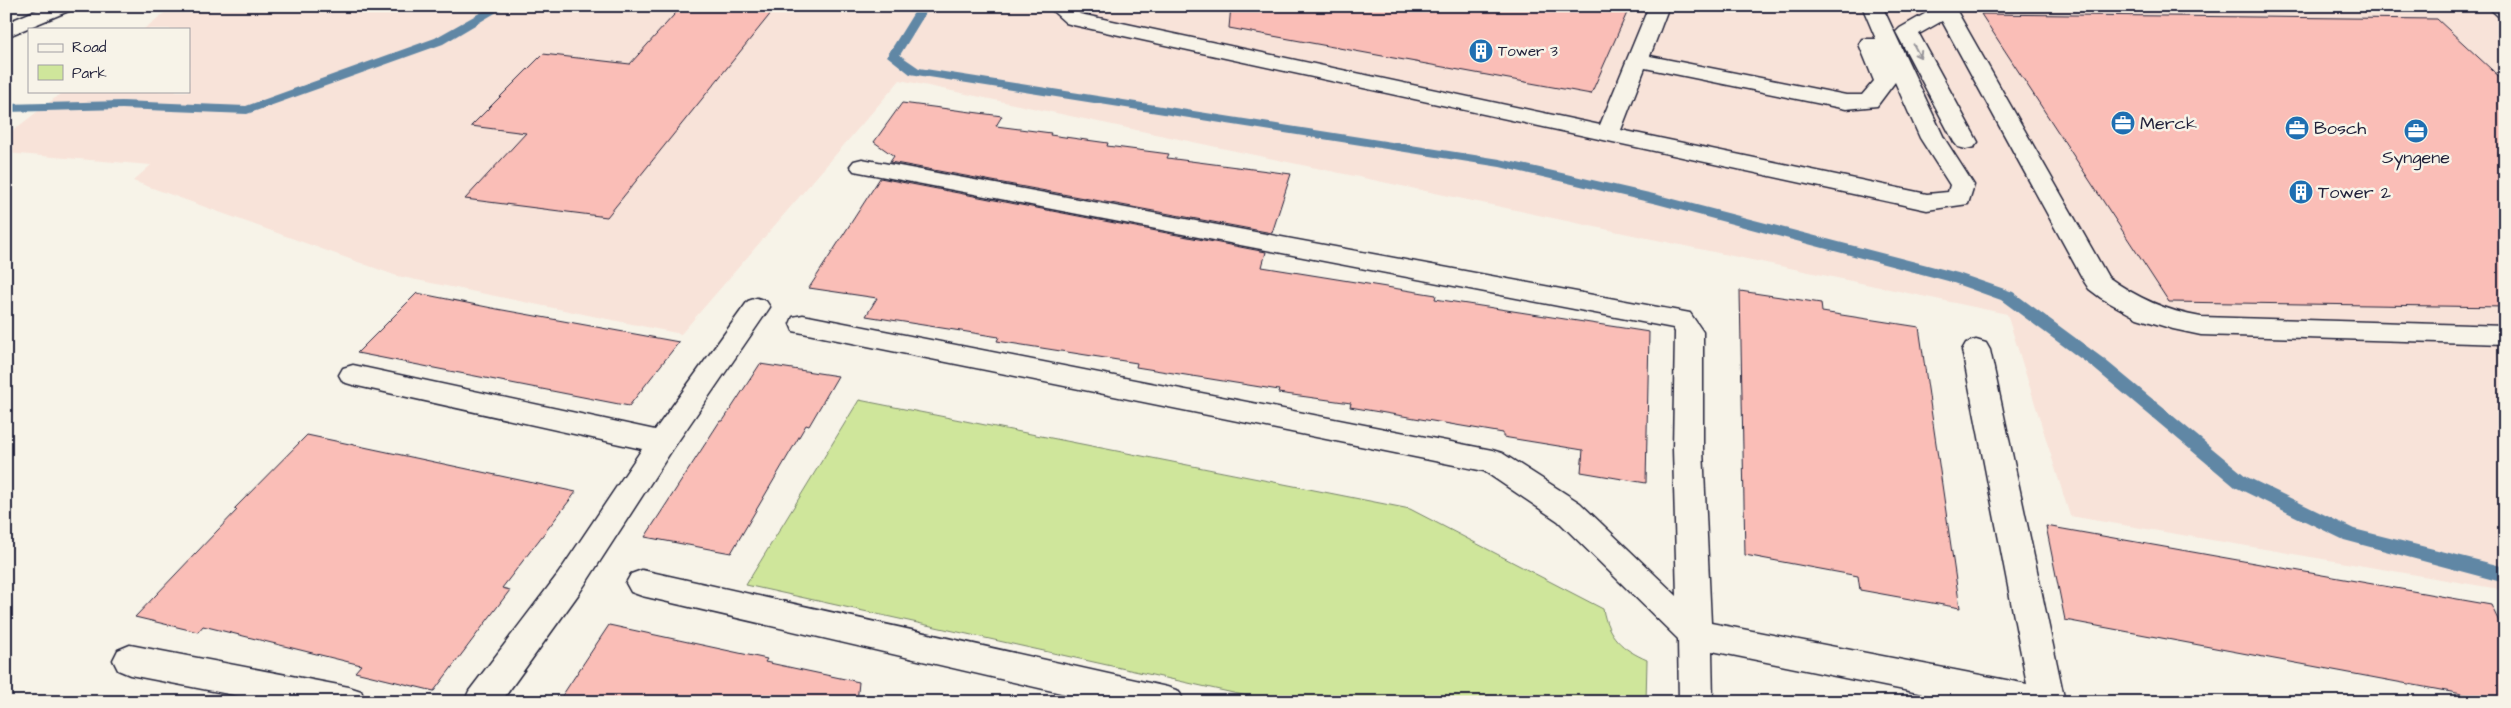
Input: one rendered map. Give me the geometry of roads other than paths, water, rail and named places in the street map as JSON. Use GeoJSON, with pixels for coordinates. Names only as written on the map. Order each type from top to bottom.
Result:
{"type":"FeatureCollection","features":[{"type":"Feature","properties":{"kind":"street"},"geometry":{"type":"LineString","coordinates":[[6,31],[64,6]]}},
{"type":"Feature","properties":{"kind":"street"},"geometry":{"type":"LineString","coordinates":[[1057,6],[1073,19],[1608,134],[1927,202],[1959,199],[1962,186],[1932,138],[1872,6]]}},
{"type":"Feature","properties":{"kind":"street"},"geometry":{"type":"LineString","coordinates":[[1608,134],[1659,6]]}},
{"type":"Feature","properties":{"kind":"street"},"geometry":{"type":"LineString","coordinates":[[1638,60],[1846,102],[1869,101],[1885,81],[1854,6]]}},
{"type":"Feature","properties":{"kind":"street"},"geometry":{"type":"LineString","coordinates":[[2497,6],[2505,12]]}},
{"type":"Feature","properties":{"kind":"street"},"geometry":{"type":"LineString","coordinates":[[1966,142],[1907,32],[1945,8],[2098,283],[2116,296],[2159,317],[2201,326],[2505,335]]}},
{"type":"Feature","properties":{"kind":"street"},"geometry":{"type":"LineString","coordinates":[[862,166],[1681,320],[1689,332],[1688,449],[1696,702]]}},
{"type":"Feature","properties":{"kind":"street"},"geometry":{"type":"LineString","coordinates":[[481,702],[569,583],[662,442],[757,307]]}},
{"type":"Feature","properties":{"kind":"street"},"geometry":{"type":"LineString","coordinates":[[803,324],[1492,461],[1569,512],[1695,634],[2040,702]]}},
{"type":"Feature","properties":{"kind":"street"},"geometry":{"type":"LineString","coordinates":[[1976,350],[2048,702]]}},
{"type":"Feature","properties":{"kind":"street"},"geometry":{"type":"LineString","coordinates":[[353,375],[662,442]]}},
{"type":"Feature","properties":{"kind":"street"},"geometry":{"type":"LineString","coordinates":[[642,583],[1167,702]]}},
{"type":"Feature","properties":{"kind":"street"},"geometry":{"type":"LineString","coordinates":[[130,660],[349,702]]}},
{"type":"Feature","properties":{"kind":"waterway"},"geometry":{"type":"LineString","coordinates":[[6,108],[122,105],[247,110],[439,41],[501,6]]}},
{"type":"Feature","properties":{"kind":"waterway"},"geometry":{"type":"LineString","coordinates":[[924,6],[893,56],[915,71],[1248,125],[1500,163],[1658,200],[1953,277],[2007,296],[2098,363],[2241,482],[2350,535],[2505,575]]}},
{"type":"Feature","properties":{"kind":"place","name":"Tower 3"},"geometry":{"type":"Point","coordinates":[1481,51]}},
{"type":"Feature","properties":{"kind":"place","name":"Merck"},"geometry":{"type":"Point","coordinates":[2123,123]}},
{"type":"Feature","properties":{"kind":"place","name":"Bosch"},"geometry":{"type":"Point","coordinates":[2297,128]}},
{"type":"Feature","properties":{"kind":"place","name":"Syngene"},"geometry":{"type":"Point","coordinates":[2416,131]}},
{"type":"Feature","properties":{"kind":"place","name":"Tower 2"},"geometry":{"type":"Point","coordinates":[2301,192]}}]}
